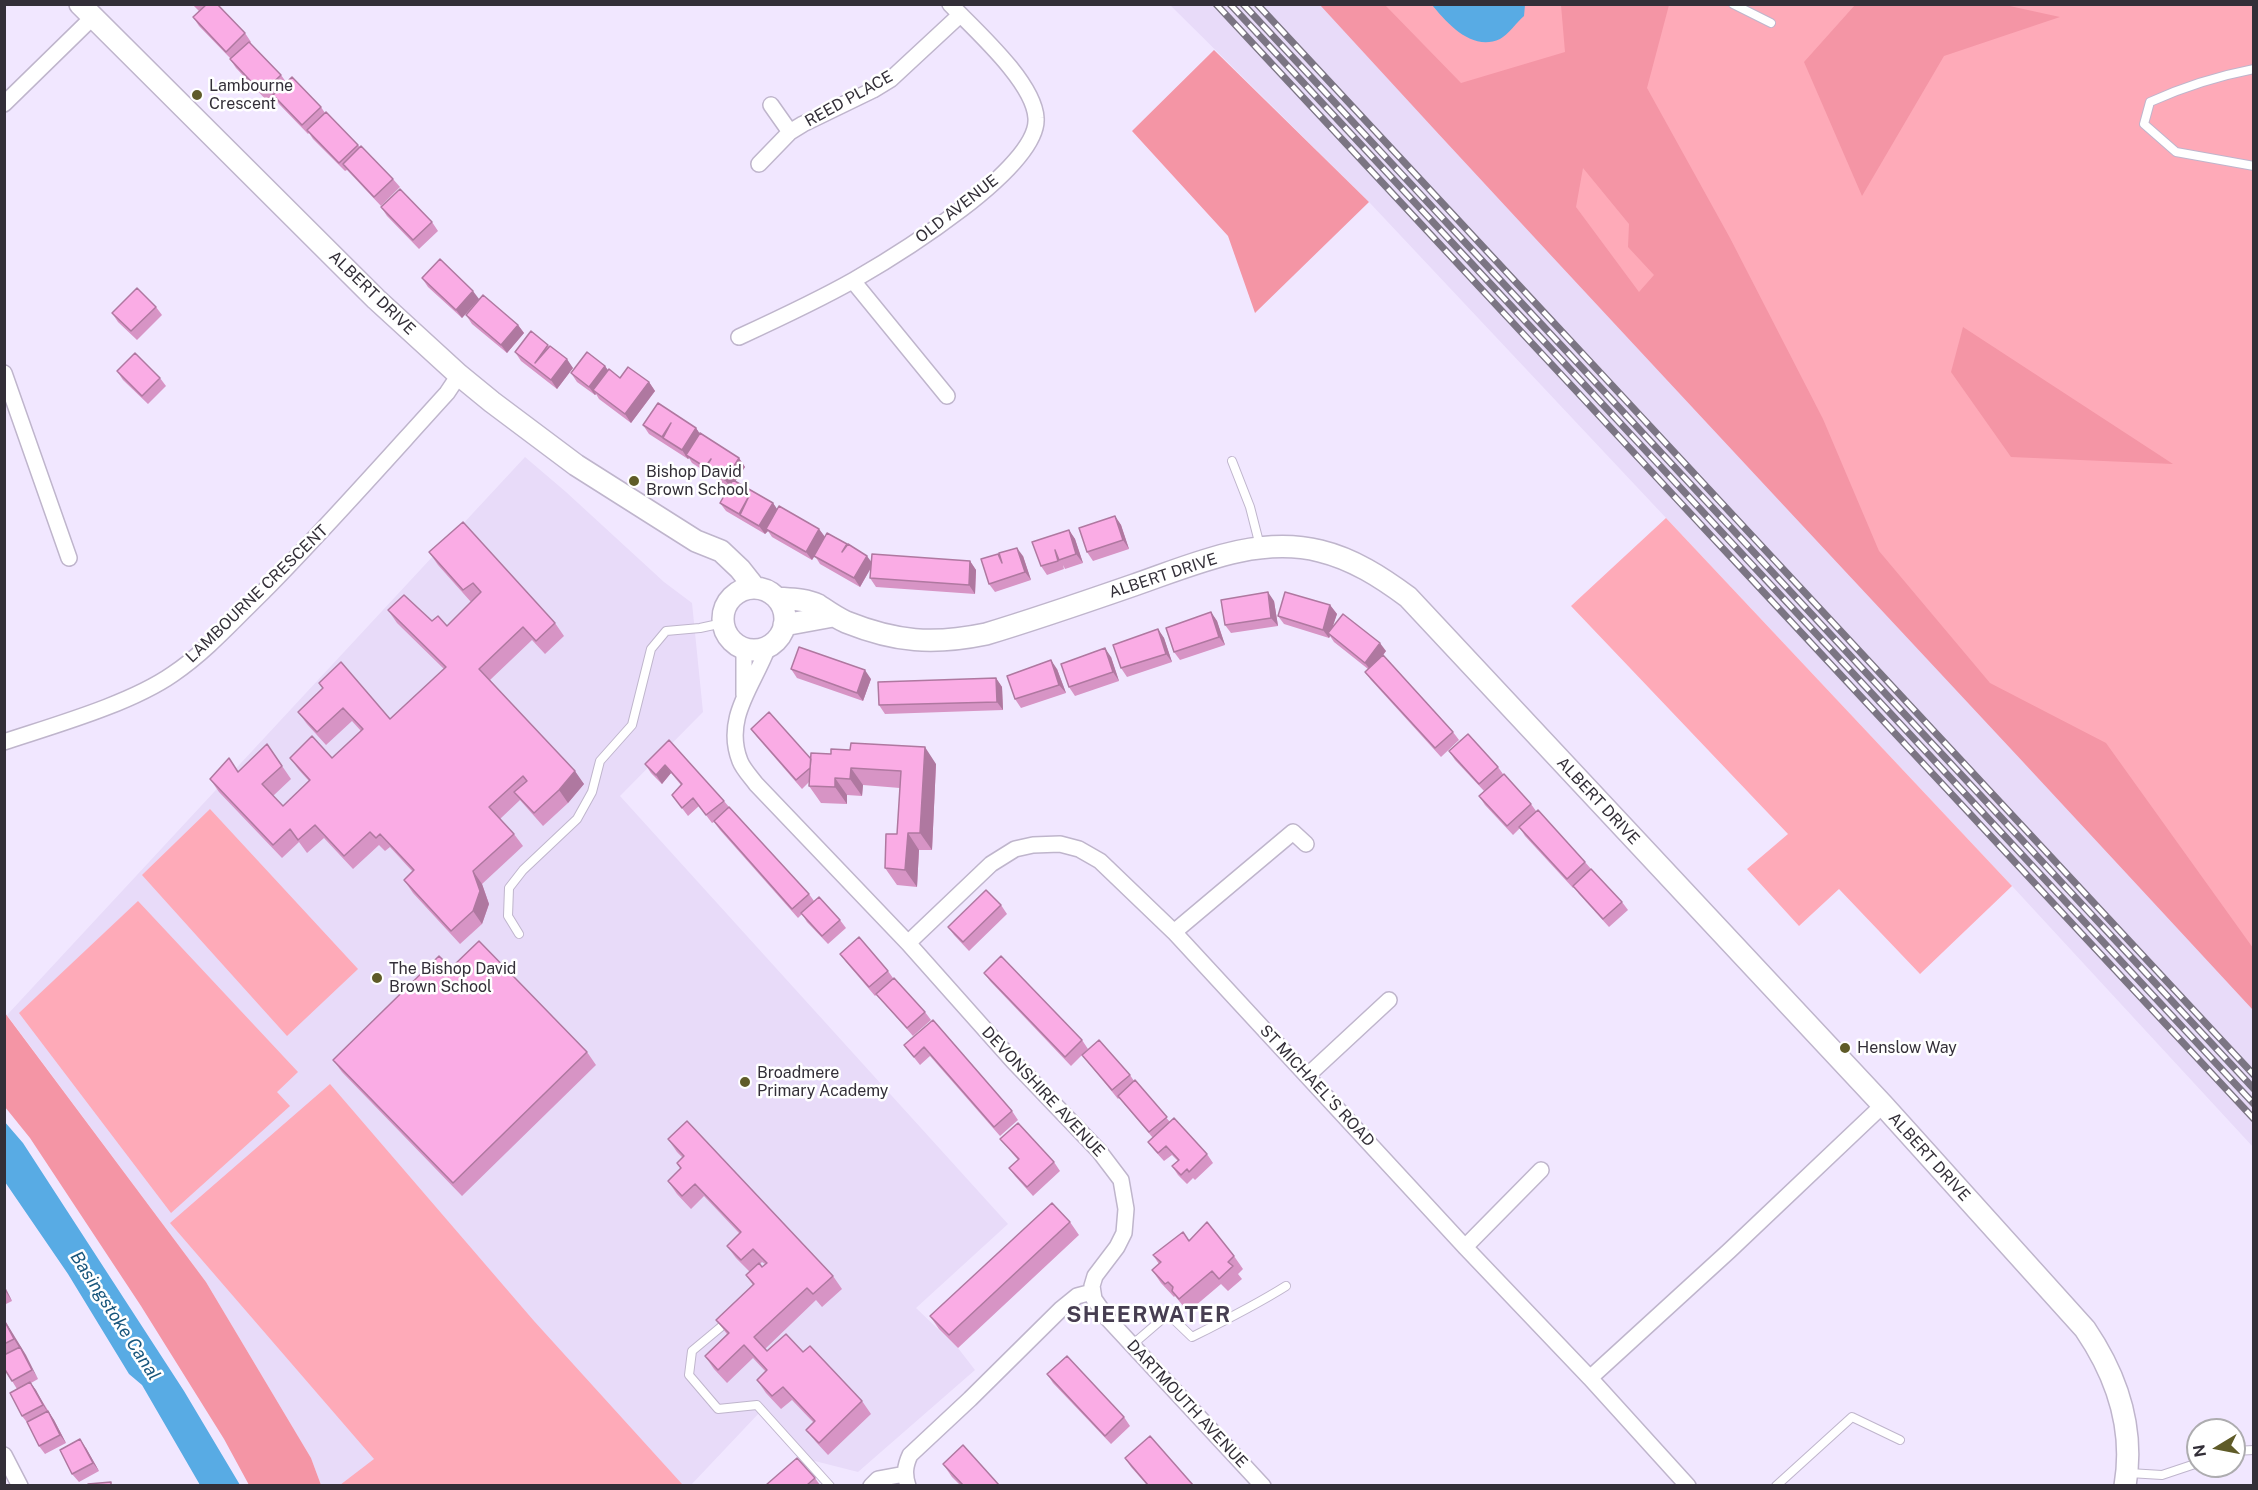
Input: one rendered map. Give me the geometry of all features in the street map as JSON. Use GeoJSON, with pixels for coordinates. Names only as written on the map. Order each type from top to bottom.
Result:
{"type":"FeatureCollection","features":[{"type":"Feature","properties":{"kind":"street","name":"REED PLACE"},"geometry":{"type":"LineString","coordinates":[[759,164],[790,132],[891,79],[955,10]]}},
{"type":"Feature","properties":{"kind":"street","name":"OLD AVENUE"},"geometry":{"type":"LineString","coordinates":[[739,337],[853,281],[923,237],[993,183],[1021,154],[1035,133],[1036,114],[1030,94],[984,37],[955,10]]}},
{"type":"Feature","properties":{"kind":"street"},"geometry":{"type":"LineString","coordinates":[[4,104],[86,11]]}},
{"type":"Feature","properties":{"kind":"street","name":"ALBERT DRIVE"},"geometry":{"type":"LineString","coordinates":[[86,11],[376,299],[459,375],[576,465],[696,541],[726,576],[745,591]]}},
{"type":"Feature","properties":{"kind":"street","name":"REED PLACE"},"geometry":{"type":"LineString","coordinates":[[771,105],[790,132]]}},
{"type":"Feature","properties":{"kind":"street"},"geometry":{"type":"LineString","coordinates":[[853,281],[947,396]]}},
{"type":"Feature","properties":{"kind":"street"},"geometry":{"type":"LineString","coordinates":[[4,373],[69,558]]}},
{"type":"Feature","properties":{"kind":"street","name":"LAMBOURNE CRESCENT"},"geometry":{"type":"LineString","coordinates":[[4,742],[144,690],[173,674],[199,654],[308,547],[447,393],[459,375]]}},
{"type":"Feature","properties":{"kind":"street","name":"ALBERT DRIVE"},"geometry":{"type":"LineString","coordinates":[[777,598],[805,601],[817,605],[833,616],[877,633],[933,642],[956,640],[1019,624],[1197,564],[1261,547],[1279,546],[1318,550],[1343,558],[1368,570],[1408,597],[1883,1105],[2085,1329],[2110,1370],[2127,1428],[2126,1479]]}},
{"type":"Feature","properties":{"kind":"street"},"geometry":{"type":"LineString","coordinates":[[745,591],[770,593],[777,598],[784,611],[784,626],[779,638],[760,650],[744,649],[726,634],[723,622],[728,602],[745,591]]}},
{"type":"Feature","properties":{"kind":"street"},"geometry":{"type":"LineString","coordinates":[[784,626],[833,616]]}},
{"type":"Feature","properties":{"kind":"street","name":"DEVONSHIRE AVENUE"},"geometry":{"type":"LineString","coordinates":[[768,647],[758,673],[744,695],[736,719],[734,738],[741,763],[756,784],[908,943],[1013,1061],[1099,1151],[1121,1180],[1126,1209],[1124,1233],[1118,1247],[1095,1276],[1092,1292]]}},
{"type":"Feature","properties":{"kind":"street","name":"DEVONSHIRE AVENUE"},"geometry":{"type":"LineString","coordinates":[[744,649],[744,695]]}},
{"type":"Feature","properties":{"kind":"street"},"geometry":{"type":"LineString","coordinates":[[1174,932],[1293,832],[1306,844]]}},
{"type":"Feature","properties":{"kind":"street","name":"ST MICHAEL'S ROAD"},"geometry":{"type":"LineString","coordinates":[[908,943],[1000,856],[1023,847],[1060,844],[1079,849],[1100,861],[1174,932],[1688,1485]]}},
{"type":"Feature","properties":{"kind":"street"},"geometry":{"type":"LineString","coordinates":[[1307,1076],[1389,1000]]}},
{"type":"Feature","properties":{"kind":"street"},"geometry":{"type":"LineString","coordinates":[[1590,1378],[1729,1251],[1883,1105]]}},
{"type":"Feature","properties":{"kind":"street"},"geometry":{"type":"LineString","coordinates":[[1465,1247],[1540,1170]]}},
{"type":"Feature","properties":{"kind":"street"},"geometry":{"type":"LineString","coordinates":[[871,1485],[878,1479],[906,1480],[905,1464],[910,1455],[1061,1309],[1077,1296],[1092,1292]]}},
{"type":"Feature","properties":{"kind":"street","name":"DARTMOUTH AVENUE"},"geometry":{"type":"LineString","coordinates":[[1092,1292],[1097,1305],[1132,1345],[1263,1485]]}},
{"type":"Feature","properties":{"kind":"street"},"geometry":{"type":"LineString","coordinates":[[4,1455],[20,1485]]}},
{"type":"Feature","properties":{"kind":"lane"},"geometry":{"type":"LineString","coordinates":[[1733,4],[1771,23]]}},
{"type":"Feature","properties":{"kind":"lane"},"geometry":{"type":"LineString","coordinates":[[2253,69],[2227,74],[2150,102],[2144,124],[2176,152],[2253,166]]}},
{"type":"Feature","properties":{"kind":"lane"},"geometry":{"type":"LineString","coordinates":[[1232,461],[1250,507],[1261,547]]}},
{"type":"Feature","properties":{"kind":"lane"},"geometry":{"type":"LineString","coordinates":[[519,934],[508,916],[509,888],[523,870],[577,819],[592,792],[600,761],[632,725],[651,649],[666,631],[700,628],[723,622]]}},
{"type":"Feature","properties":{"kind":"lane"},"geometry":{"type":"LineString","coordinates":[[1132,1345],[1168,1314],[1192,1337],[1254,1306],[1286,1286]]}},
{"type":"Feature","properties":{"kind":"lane"},"geometry":{"type":"LineString","coordinates":[[732,1317],[692,1351],[689,1375],[718,1409],[757,1406],[830,1485]]}},
{"type":"Feature","properties":{"kind":"lane"},"geometry":{"type":"LineString","coordinates":[[1776,1485],[1852,1417],[1900,1440]]}},
{"type":"Feature","properties":{"kind":"lane"},"geometry":{"type":"LineString","coordinates":[[2126,1479],[2162,1475],[2186,1467]]}},
{"type":"Feature","properties":{"kind":"shaded area"},"geometry":{"type":"Polygon","coordinates":[[[1170,5],[1328,5],[2253,994],[2253,1147],[2012,886],[1369,202],[1170,5]]]}},
{"type":"Feature","properties":{"kind":"shaded area"},"geometry":{"type":"Polygon","coordinates":[[[1320,5],[1385,5],[1461,83],[1565,52],[1561,5],[1669,5],[1647,88],[1730,238],[1823,419],[1879,551],[1990,683],[2106,743],[2253,948],[2253,1010],[1669,382],[1320,5]],[[1583,168],[1576,207],[1639,292],[1654,275],[1628,247],[1629,224],[1583,168]]]}},
{"type":"Feature","properties":{"kind":"shaded area"},"geometry":{"type":"Polygon","coordinates":[[[1328,5],[2253,5],[2253,994],[1328,5]]]}},
{"type":"Feature","properties":{"kind":"shaded area"},"geometry":{"type":"Polygon","coordinates":[[[1855,5],[2005,5],[2060,17],[1944,56],[1862,196],[1804,62],[1855,5]]]}},
{"type":"Feature","properties":{"kind":"shaded area"},"geometry":{"type":"Polygon","coordinates":[[[1214,50],[1369,202],[1255,313],[1228,236],[1132,131],[1214,50]]]}},
{"type":"Feature","properties":{"kind":"shaded area"},"geometry":{"type":"Polygon","coordinates":[[[1963,327],[2173,464],[2011,457],[1951,372],[1963,327]]]}},
{"type":"Feature","properties":{"kind":"shaded area","name":"The Bishop David Brown School"},"geometry":{"type":"Polygon","coordinates":[[[525,457],[664,582],[692,603],[703,712],[620,796],[1008,1224],[916,1308],[958,1348],[975,1370],[858,1472],[799,1457],[760,1412],[691,1485],[321,1485],[311,1458],[206,1282],[7,1015],[525,457]]]}},
{"type":"Feature","properties":{"kind":"shaded area"},"geometry":{"type":"Polygon","coordinates":[[[1666,518],[2012,886],[1920,974],[1839,889],[1799,926],[1747,869],[1788,834],[1571,606],[1666,518]]]}},
{"type":"Feature","properties":{"kind":"shaded area"},"geometry":{"type":"Polygon","coordinates":[[[210,809],[358,969],[287,1036],[142,875],[210,809]]]}},
{"type":"Feature","properties":{"kind":"shaded area"},"geometry":{"type":"Polygon","coordinates":[[[138,901],[298,1072],[277,1092],[290,1106],[171,1213],[19,1013],[138,901]]]}},
{"type":"Feature","properties":{"kind":"shaded area"},"geometry":{"type":"Polygon","coordinates":[[[5,1013],[206,1282],[311,1458],[321,1485],[249,1485],[224,1439],[141,1306],[30,1138],[5,1107],[5,1013]]]}},
{"type":"Feature","properties":{"kind":"shaded area"},"geometry":{"type":"Polygon","coordinates":[[[330,1084],[534,1321],[682,1484],[340,1485],[374,1459],[170,1223],[330,1084]]]}},
{"type":"Feature","properties":{"kind":"water"},"geometry":{"type":"Polygon","coordinates":[[[1432,5],[1525,5],[1524,16],[1509,32],[1500,39],[1480,42],[1461,34],[1432,5]]]}},
{"type":"Feature","properties":{"kind":"water","name":"Basingstoke Canal"},"geometry":{"type":"Polygon","coordinates":[[[4,1121],[23,1143],[184,1391],[240,1485],[200,1485],[142,1385],[129,1374],[68,1274],[5,1182],[4,1121]]]}},
{"type":"Feature","properties":{"kind":"building"},"geometry":{"type":"Polygon","coordinates":[[[207,4],[217,4],[245,33],[226,52],[193,17],[207,4]]]}},
{"type":"Feature","properties":{"kind":"building"},"geometry":{"type":"Polygon","coordinates":[[[249,42],[281,75],[262,93],[230,59],[249,42]]]}},
{"type":"Feature","properties":{"kind":"building"},"geometry":{"type":"Polygon","coordinates":[[[292,77],[321,107],[302,125],[273,95],[292,77]]]}},
{"type":"Feature","properties":{"kind":"building"},"geometry":{"type":"Polygon","coordinates":[[[326,112],[358,145],[339,163],[307,130],[326,112]]]}},
{"type":"Feature","properties":{"kind":"building"},"geometry":{"type":"Polygon","coordinates":[[[361,146],[393,179],[374,197],[343,164],[361,146]]]}},
{"type":"Feature","properties":{"kind":"building"},"geometry":{"type":"Polygon","coordinates":[[[400,189],[432,222],[413,240],[381,207],[400,189]]]}},
{"type":"Feature","properties":{"kind":"building"},"geometry":{"type":"Polygon","coordinates":[[[440,259],[473,291],[456,310],[422,278],[440,259]]]}},
{"type":"Feature","properties":{"kind":"building"},"geometry":{"type":"Polygon","coordinates":[[[137,288],[156,307],[131,331],[112,313],[137,288]]]}},
{"type":"Feature","properties":{"kind":"building"},"geometry":{"type":"Polygon","coordinates":[[[483,295],[518,325],[501,345],[466,315],[483,295]]]}},
{"type":"Feature","properties":{"kind":"building"},"geometry":{"type":"Polygon","coordinates":[[[531,331],[548,345],[535,363],[550,346],[567,359],[551,380],[515,352],[531,331]]]}},
{"type":"Feature","properties":{"kind":"building"},"geometry":{"type":"Polygon","coordinates":[[[587,352],[605,366],[589,387],[571,373],[587,352]]]}},
{"type":"Feature","properties":{"kind":"building"},"geometry":{"type":"Polygon","coordinates":[[[135,353],[160,378],[142,396],[117,371],[135,353]]]}},
{"type":"Feature","properties":{"kind":"building"},"geometry":{"type":"Polygon","coordinates":[[[628,367],[649,382],[625,414],[593,390],[609,369],[620,378],[628,367]]]}},
{"type":"Feature","properties":{"kind":"building"},"geometry":{"type":"Polygon","coordinates":[[[658,403],[696,428],[682,450],[663,438],[671,423],[662,437],[643,425],[658,403]]]}},
{"type":"Feature","properties":{"kind":"building"},"geometry":{"type":"Polygon","coordinates":[[[700,433],[739,458],[725,480],[706,467],[711,459],[705,467],[686,455],[700,433]]]}},
{"type":"Feature","properties":{"kind":"building"},"geometry":{"type":"Polygon","coordinates":[[[733,480],[773,503],[759,526],[740,515],[750,494],[739,514],[720,503],[733,480]]]}},
{"type":"Feature","properties":{"kind":"building"},"geometry":{"type":"Polygon","coordinates":[[[779,506],[819,529],[806,552],[766,529],[779,506]]]}},
{"type":"Feature","properties":{"kind":"building"},"geometry":{"type":"Polygon","coordinates":[[[1115,516],[1123,540],[1087,552],[1079,528],[1115,516]]]}},
{"type":"Feature","properties":{"kind":"building"},"geometry":{"type":"Polygon","coordinates":[[[463,522],[555,623],[536,641],[523,627],[479,669],[575,771],[559,790],[534,813],[514,792],[527,781],[523,776],[489,807],[514,834],[473,871],[480,891],[473,911],[451,931],[404,880],[414,870],[380,834],[376,838],[370,832],[344,856],[315,825],[298,840],[290,829],[273,845],[210,779],[229,758],[238,772],[267,744],[282,766],[262,784],[283,806],[310,780],[290,758],[312,736],[332,758],[363,729],[343,708],[317,732],[298,712],[323,688],[319,683],[341,662],[390,719],[446,667],[388,610],[404,595],[432,621],[438,616],[447,626],[481,592],[473,583],[463,590],[429,552],[463,522]]]}},
{"type":"Feature","properties":{"kind":"building"},"geometry":{"type":"Polygon","coordinates":[[[1069,530],[1076,554],[1059,560],[1055,550],[1058,561],[1041,566],[1032,542],[1069,530]]]}},
{"type":"Feature","properties":{"kind":"building"},"geometry":{"type":"Polygon","coordinates":[[[827,533],[847,544],[842,552],[848,544],[867,556],[854,578],[814,556],[827,533]]]}},
{"type":"Feature","properties":{"kind":"building"},"geometry":{"type":"Polygon","coordinates":[[[1017,548],[1025,572],[989,584],[981,559],[998,554],[1002,563],[999,553],[1017,548]]]}},
{"type":"Feature","properties":{"kind":"building"},"geometry":{"type":"Polygon","coordinates":[[[872,554],[970,561],[969,585],[870,578],[872,554]]]}},
{"type":"Feature","properties":{"kind":"building"},"geometry":{"type":"Polygon","coordinates":[[[1268,592],[1271,618],[1225,625],[1221,600],[1268,592]]]}},
{"type":"Feature","properties":{"kind":"building"},"geometry":{"type":"Polygon","coordinates":[[[1285,592],[1330,605],[1323,630],[1278,616],[1285,592]]]}},
{"type":"Feature","properties":{"kind":"building"},"geometry":{"type":"Polygon","coordinates":[[[1211,612],[1219,637],[1174,652],[1166,628],[1211,612]]]}},
{"type":"Feature","properties":{"kind":"building"},"geometry":{"type":"Polygon","coordinates":[[[1343,614],[1380,643],[1365,663],[1328,633],[1343,614]]]}},
{"type":"Feature","properties":{"kind":"building"},"geometry":{"type":"Polygon","coordinates":[[[1158,629],[1166,654],[1121,668],[1113,645],[1158,629]]]}},
{"type":"Feature","properties":{"kind":"building"},"geometry":{"type":"Polygon","coordinates":[[[799,647],[865,670],[857,693],[791,669],[799,647]]]}},
{"type":"Feature","properties":{"kind":"building"},"geometry":{"type":"Polygon","coordinates":[[[1105,648],[1113,672],[1069,687],[1061,664],[1105,648]]]}},
{"type":"Feature","properties":{"kind":"building"},"geometry":{"type":"Polygon","coordinates":[[[1383,655],[1453,732],[1435,748],[1365,672],[1383,655]]]}},
{"type":"Feature","properties":{"kind":"building"},"geometry":{"type":"Polygon","coordinates":[[[1051,660],[1059,685],[1015,699],[1007,676],[1051,660]]]}},
{"type":"Feature","properties":{"kind":"building"},"geometry":{"type":"Polygon","coordinates":[[[996,678],[997,702],[879,705],[878,682],[996,678]]]}},
{"type":"Feature","properties":{"kind":"building"},"geometry":{"type":"Polygon","coordinates":[[[769,712],[811,759],[810,768],[796,780],[751,729],[769,712]]]}},
{"type":"Feature","properties":{"kind":"building"},"geometry":{"type":"Polygon","coordinates":[[[1468,734],[1498,767],[1479,784],[1449,751],[1468,734]]]}},
{"type":"Feature","properties":{"kind":"building"},"geometry":{"type":"Polygon","coordinates":[[[669,740],[724,801],[706,815],[693,798],[682,808],[672,795],[682,784],[665,765],[656,775],[645,764],[669,740]]]}},
{"type":"Feature","properties":{"kind":"building"},"geometry":{"type":"Polygon","coordinates":[[[851,743],[925,747],[920,833],[908,833],[905,870],[885,868],[886,834],[897,834],[901,771],[851,768],[850,779],[835,778],[835,787],[809,786],[811,753],[831,754],[831,749],[850,750],[851,743]]]}},
{"type":"Feature","properties":{"kind":"building"},"geometry":{"type":"Polygon","coordinates":[[[1504,774],[1531,804],[1507,826],[1479,796],[1504,774]]]}},
{"type":"Feature","properties":{"kind":"building"},"geometry":{"type":"Polygon","coordinates":[[[729,807],[809,894],[792,909],[714,821],[729,807]]]}},
{"type":"Feature","properties":{"kind":"building"},"geometry":{"type":"Polygon","coordinates":[[[1538,810],[1585,862],[1567,879],[1519,827],[1538,810]]]}},
{"type":"Feature","properties":{"kind":"building"},"geometry":{"type":"Polygon","coordinates":[[[1591,869],[1622,902],[1603,919],[1573,886],[1591,869]]]}},
{"type":"Feature","properties":{"kind":"building"},"geometry":{"type":"Polygon","coordinates":[[[986,890],[1001,905],[963,942],[948,927],[986,890]]]}},
{"type":"Feature","properties":{"kind":"building"},"geometry":{"type":"Polygon","coordinates":[[[819,897],[840,920],[822,936],[801,913],[819,897]]]}},
{"type":"Feature","properties":{"kind":"building"},"geometry":{"type":"Polygon","coordinates":[[[859,937],[888,971],[869,987],[840,954],[859,937]]]}},
{"type":"Feature","properties":{"kind":"building"},"geometry":{"type":"Polygon","coordinates":[[[479,941],[587,1052],[453,1183],[333,1060],[439,956],[451,968],[479,941]]]}},
{"type":"Feature","properties":{"kind":"building"},"geometry":{"type":"Polygon","coordinates":[[[1001,956],[1082,1040],[1065,1057],[984,973],[1001,956]]]}},
{"type":"Feature","properties":{"kind":"building"},"geometry":{"type":"Polygon","coordinates":[[[894,978],[925,1012],[907,1028],[876,994],[894,978]]]}},
{"type":"Feature","properties":{"kind":"building"},"geometry":{"type":"Polygon","coordinates":[[[933,1020],[1012,1111],[994,1127],[924,1047],[914,1057],[904,1045],[933,1020]]]}},
{"type":"Feature","properties":{"kind":"building"},"geometry":{"type":"Polygon","coordinates":[[[1099,1040],[1130,1075],[1112,1090],[1082,1055],[1099,1040]]]}},
{"type":"Feature","properties":{"kind":"building"},"geometry":{"type":"Polygon","coordinates":[[[1135,1080],[1167,1117],[1149,1132],[1118,1096],[1135,1080]]]}},
{"type":"Feature","properties":{"kind":"building"},"geometry":{"type":"Polygon","coordinates":[[[1174,1118],[1207,1154],[1189,1172],[1187,1169],[1181,1175],[1172,1166],[1179,1160],[1166,1146],[1158,1153],[1148,1142],[1174,1118]]]}},
{"type":"Feature","properties":{"kind":"building"},"geometry":{"type":"Polygon","coordinates":[[[687,1121],[833,1276],[813,1294],[807,1288],[754,1337],[767,1351],[786,1334],[803,1352],[810,1346],[862,1401],[819,1443],[806,1430],[815,1421],[783,1387],[772,1396],[757,1380],[767,1370],[744,1345],[718,1370],[705,1356],[729,1333],[716,1320],[754,1284],[746,1275],[759,1263],[762,1267],[767,1263],[753,1249],[741,1260],[727,1246],[741,1232],[695,1184],[682,1196],[668,1181],[681,1168],[677,1163],[684,1156],[668,1139],[687,1121]]]}},
{"type":"Feature","properties":{"kind":"building"},"geometry":{"type":"Polygon","coordinates":[[[1018,1123],[1054,1162],[1027,1187],[1009,1168],[1019,1159],[1000,1139],[1018,1123]]]}},
{"type":"Feature","properties":{"kind":"building"},"geometry":{"type":"Polygon","coordinates":[[[1052,1203],[1070,1222],[949,1335],[930,1316],[1052,1203]]]}},
{"type":"Feature","properties":{"kind":"building"},"geometry":{"type":"Polygon","coordinates":[[[1207,1222],[1234,1256],[1228,1262],[1233,1266],[1219,1279],[1212,1271],[1179,1299],[1172,1291],[1173,1287],[1168,1282],[1165,1284],[1152,1270],[1161,1262],[1153,1255],[1183,1232],[1189,1241],[1207,1222]]]}},
{"type":"Feature","properties":{"kind":"building"},"geometry":{"type":"Polygon","coordinates":[[[4,1320],[14,1339],[4,1344],[4,1320]]]}},
{"type":"Feature","properties":{"kind":"building"},"geometry":{"type":"Polygon","coordinates":[[[20,1347],[32,1370],[12,1381],[4,1368],[4,1355],[20,1347]]]}},
{"type":"Feature","properties":{"kind":"building"},"geometry":{"type":"Polygon","coordinates":[[[1067,1356],[1124,1417],[1105,1436],[1047,1374],[1067,1356]]]}},
{"type":"Feature","properties":{"kind":"building"},"geometry":{"type":"Polygon","coordinates":[[[30,1382],[43,1405],[22,1416],[10,1393],[30,1382]]]}},
{"type":"Feature","properties":{"kind":"building"},"geometry":{"type":"Polygon","coordinates":[[[48,1411],[60,1435],[39,1446],[27,1422],[48,1411]]]}},
{"type":"Feature","properties":{"kind":"building"},"geometry":{"type":"Polygon","coordinates":[[[1150,1436],[1193,1485],[1148,1485],[1125,1458],[1150,1436]]]}},
{"type":"Feature","properties":{"kind":"building"},"geometry":{"type":"Polygon","coordinates":[[[80,1439],[93,1463],[72,1474],[60,1450],[80,1439]]]}},
{"type":"Feature","properties":{"kind":"building"},"geometry":{"type":"Polygon","coordinates":[[[963,1445],[999,1485],[963,1485],[943,1464],[963,1445]]]}},
{"type":"Feature","properties":{"kind":"building"},"geometry":{"type":"Polygon","coordinates":[[[797,1458],[815,1478],[807,1485],[766,1485],[797,1458]]]}},
{"type":"Feature","properties":{"kind":"building"},"geometry":{"type":"Polygon","coordinates":[[[111,1482],[111,1485],[88,1485],[88,1484],[111,1482]]]}},
{"type":"Feature","properties":{"kind":"railway"},"geometry":{"type":"LineString","coordinates":[[1216,4],[2254,1119]]}},
{"type":"Feature","properties":{"kind":"railway"},"geometry":{"type":"LineString","coordinates":[[1230,4],[2254,1104]]}},
{"type":"Feature","properties":{"kind":"railway"},"geometry":{"type":"LineString","coordinates":[[1243,4],[2254,1089]]}},
{"type":"Feature","properties":{"kind":"railway"},"geometry":{"type":"LineString","coordinates":[[1257,4],[2254,1075]]}},
{"type":"Feature","properties":{"kind":"place","name":"Lambourne Crescent"},"geometry":{"type":"Point","coordinates":[197,95]}},
{"type":"Feature","properties":{"kind":"place","name":"Bishop David Brown School"},"geometry":{"type":"Point","coordinates":[634,481]}},
{"type":"Feature","properties":{"kind":"place","name":"The Bishop David Brown School"},"geometry":{"type":"Point","coordinates":[377,978]}},
{"type":"Feature","properties":{"kind":"place","name":"Henslow Way"},"geometry":{"type":"Point","coordinates":[1845,1048]}},
{"type":"Feature","properties":{"kind":"place","name":"Broadmere Primary Academy"},"geometry":{"type":"Point","coordinates":[745,1082]}},
{"type":"Feature","properties":{"kind":"district","name":"SHEERWATER"},"geometry":{"type":"Point","coordinates":[1149,1315]}}]}
